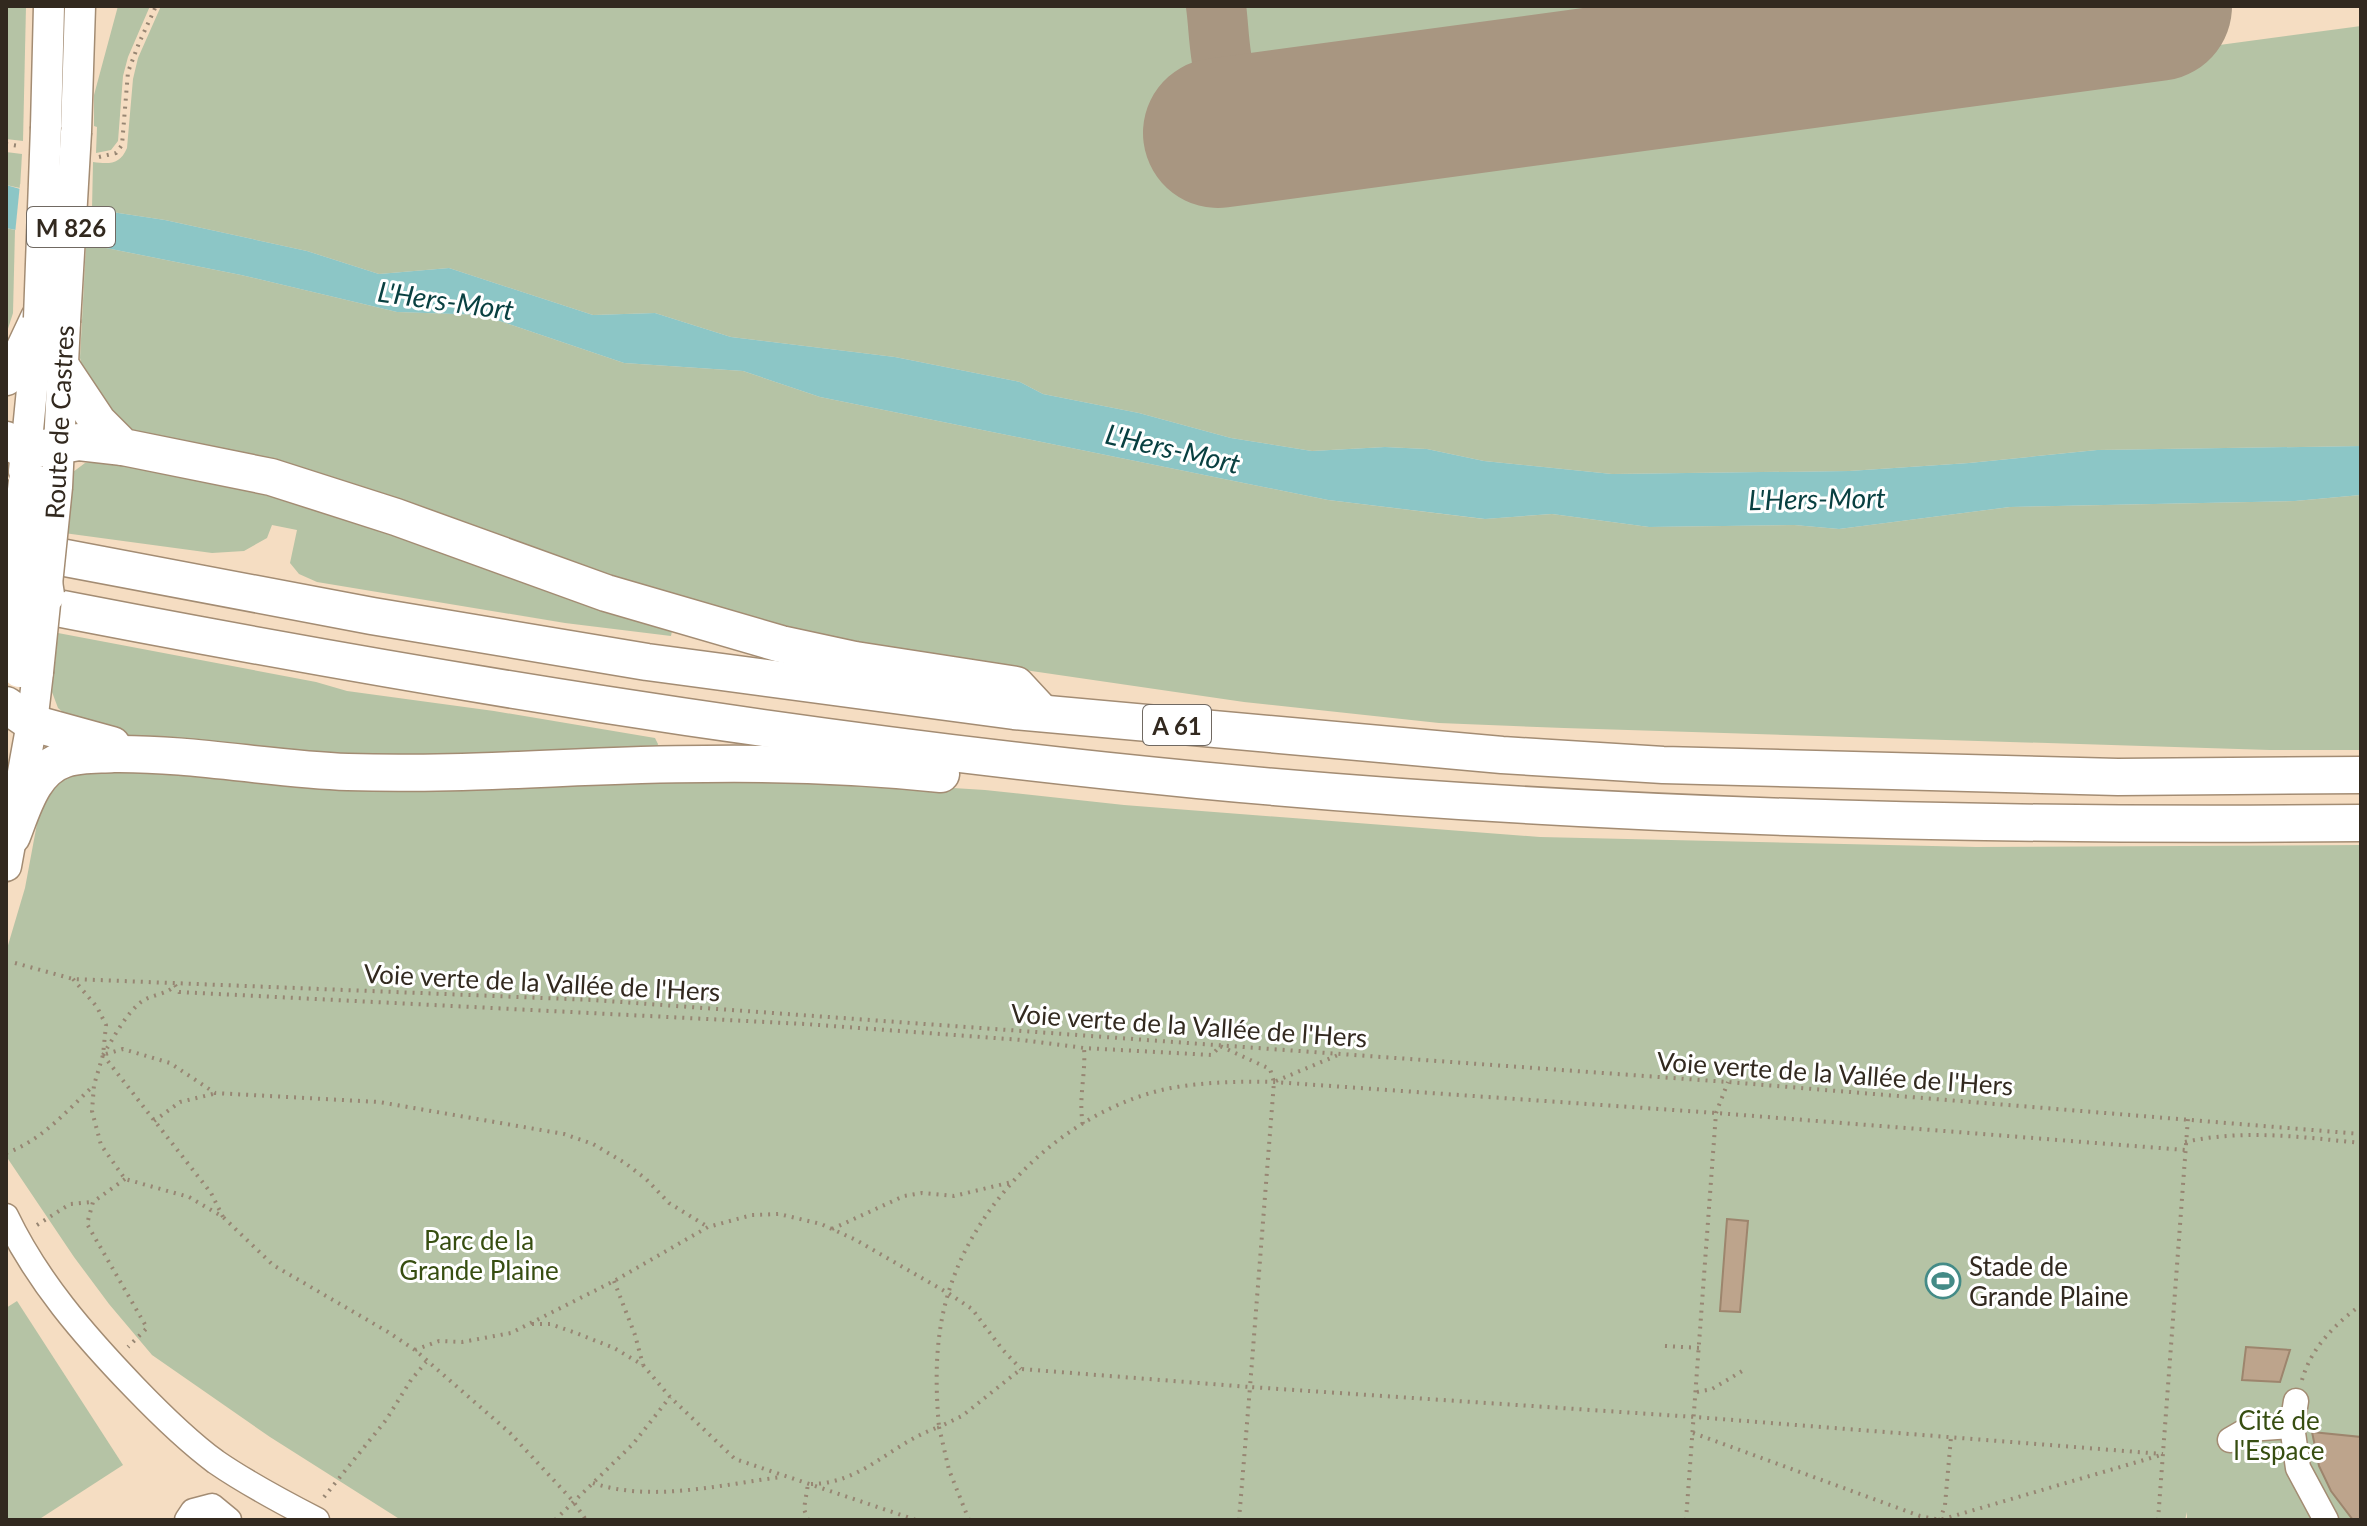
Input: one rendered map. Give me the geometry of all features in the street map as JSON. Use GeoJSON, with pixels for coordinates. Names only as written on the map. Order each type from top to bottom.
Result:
{"type":"FeatureCollection","features":[{"type":"Feature","properties":{"kind":"highway"},"geometry":{"type":"LineString","coordinates":[[6,377],[23,352],[52,320]]}},
{"type":"Feature","properties":{"kind":"highway"},"geometry":{"type":"LineString","coordinates":[[62,368],[98,422],[123,447]]}},
{"type":"Feature","properties":{"kind":"highway"},"geometry":{"type":"LineString","coordinates":[[46,595],[37,537],[35,465],[87,442],[271,477],[396,517],[606,593],[768,641],[855,660],[1016,685],[1042,713]]}},
{"type":"Feature","properties":{"kind":"highway"},"geometry":{"type":"LineString","coordinates":[[9,570],[21,661],[19,714],[146,754]]}},
{"type":"Feature","properties":{"kind":"highway","name":"A 61"},"geometry":{"type":"LineString","coordinates":[[9,570],[372,616],[647,662],[971,706],[1502,755],[1663,765],[2087,776],[2361,775]]}},
{"type":"Feature","properties":{"kind":"highway","name":"A 61"},"geometry":{"type":"LineString","coordinates":[[9,570],[293,651],[638,709],[930,749],[1196,780],[1583,809],[1731,816],[2114,825],[2361,823]]}},
{"type":"Feature","properties":{"kind":"highway"},"geometry":{"type":"LineString","coordinates":[[9,851],[34,786],[52,765],[72,757],[146,754],[348,772],[436,773],[704,764],[885,769],[967,777],[1196,780]]}},
{"type":"Feature","properties":{"kind":"main road","name":"Route de Castres"},"geometry":{"type":"LineString","coordinates":[[9,570],[62,368],[52,320],[46,127],[49,6]]}},
{"type":"Feature","properties":{"kind":"main road","name":"Route de Castres"},"geometry":{"type":"LineString","coordinates":[[35,465],[76,132],[80,6]]}},
{"type":"Feature","properties":{"kind":"main road"},"geometry":{"type":"LineString","coordinates":[[77,65],[98,6]]}},
{"type":"Feature","properties":{"kind":"main road"},"geometry":{"type":"LineString","coordinates":[[21,661],[46,595]]}},
{"type":"Feature","properties":{"kind":"main road"},"geometry":{"type":"LineString","coordinates":[[9,851],[19,714]]}},
{"type":"Feature","properties":{"kind":"street"},"geometry":{"type":"LineString","coordinates":[[14,1227],[52,1295],[111,1363],[173,1427],[213,1460],[251,1485],[319,1510]]}},
{"type":"Feature","properties":{"kind":"street"},"geometry":{"type":"LineString","coordinates":[[2296,1401],[2292,1426],[2298,1468],[2326,1520]]}},
{"type":"Feature","properties":{"kind":"street"},"geometry":{"type":"LineString","coordinates":[[2230,1440],[2249,1429],[2292,1426]]}},
{"type":"Feature","properties":{"kind":"street"},"geometry":{"type":"LineString","coordinates":[[187,1520],[193,1511],[212,1506],[229,1520]]}},
{"type":"Feature","properties":{"kind":"path"},"geometry":{"type":"LineString","coordinates":[[125,100],[128,72],[156,6]]}},
{"type":"Feature","properties":{"kind":"path","name":"Voie verte de la Vallée de l'Hers"},"geometry":{"type":"LineString","coordinates":[[15,963],[73,979],[593,1000],[1728,1082],[2361,1134]]}},
{"type":"Feature","properties":{"kind":"path"},"geometry":{"type":"LineString","coordinates":[[73,979],[97,1007],[106,1025],[92,1111],[101,1145],[125,1179],[189,1197],[223,1217],[273,1265],[415,1350],[510,1433],[573,1501],[586,1520]]}},
{"type":"Feature","properties":{"kind":"path"},"geometry":{"type":"LineString","coordinates":[[103,1055],[122,1023],[141,1002],[172,990],[175,985],[179,992],[789,1023],[1022,1040],[1084,1048],[1212,1055],[1220,1046],[1270,1069],[1274,1082],[1239,1520]]}},
{"type":"Feature","properties":{"kind":"path"},"geometry":{"type":"LineString","coordinates":[[1083,1124],[1080,1108],[1086,1071],[1084,1048]]}},
{"type":"Feature","properties":{"kind":"path"},"geometry":{"type":"LineString","coordinates":[[103,1055],[123,1049],[170,1063],[215,1093]]}},
{"type":"Feature","properties":{"kind":"path"},"geometry":{"type":"LineString","coordinates":[[1274,1082],[1340,1054]]}},
{"type":"Feature","properties":{"kind":"path"},"geometry":{"type":"LineString","coordinates":[[103,1055],[211,1193],[223,1217]]}},
{"type":"Feature","properties":{"kind":"path"},"geometry":{"type":"LineString","coordinates":[[969,1520],[949,1470],[939,1427],[936,1365],[948,1293],[977,1230],[1012,1182],[1054,1143],[1118,1106],[1171,1088],[1234,1081],[1274,1082],[2185,1150]]}},
{"type":"Feature","properties":{"kind":"path"},"geometry":{"type":"LineString","coordinates":[[1686,1520],[1716,1113],[1728,1082]]}},
{"type":"Feature","properties":{"kind":"path"},"geometry":{"type":"LineString","coordinates":[[6,1153],[21,1148],[50,1128],[94,1085]]}},
{"type":"Feature","properties":{"kind":"path"},"geometry":{"type":"LineString","coordinates":[[154,1121],[180,1102],[215,1093],[379,1102],[564,1134],[593,1144],[625,1163],[669,1203],[708,1227]]}},
{"type":"Feature","properties":{"kind":"path"},"geometry":{"type":"LineString","coordinates":[[2158,1520],[2188,1118]]}},
{"type":"Feature","properties":{"kind":"path"},"geometry":{"type":"LineString","coordinates":[[2185,1142],[2229,1134],[2265,1134],[2361,1143]]}},
{"type":"Feature","properties":{"kind":"path"},"geometry":{"type":"LineString","coordinates":[[14,1227],[70,1204],[93,1202],[125,1179]]}},
{"type":"Feature","properties":{"kind":"path"},"geometry":{"type":"LineString","coordinates":[[832,1229],[904,1196],[922,1193],[954,1196],[1012,1182]]}},
{"type":"Feature","properties":{"kind":"path"},"geometry":{"type":"LineString","coordinates":[[93,1202],[87,1224],[147,1328],[128,1347]]}},
{"type":"Feature","properties":{"kind":"path"},"geometry":{"type":"LineString","coordinates":[[415,1350],[439,1341],[462,1342],[511,1333],[614,1281],[708,1227],[752,1215],[779,1214],[832,1229],[948,1293],[972,1309],[1021,1369],[2163,1454]]}},
{"type":"Feature","properties":{"kind":"path"},"geometry":{"type":"LineString","coordinates":[[614,1281],[643,1365]]}},
{"type":"Feature","properties":{"kind":"path"},"geometry":{"type":"LineString","coordinates":[[2296,1401],[2305,1370],[2322,1341],[2341,1320],[2361,1305]]}},
{"type":"Feature","properties":{"kind":"path"},"geometry":{"type":"LineString","coordinates":[[529,1323],[550,1324],[576,1333],[614,1348],[643,1365],[670,1397],[735,1459],[916,1520]]}},
{"type":"Feature","properties":{"kind":"path"},"geometry":{"type":"LineString","coordinates":[[1665,1346],[1700,1348]]}},
{"type":"Feature","properties":{"kind":"path"},"geometry":{"type":"LineString","coordinates":[[319,1510],[426,1362]]}},
{"type":"Feature","properties":{"kind":"path"},"geometry":{"type":"LineString","coordinates":[[808,1484],[824,1485],[850,1478],[924,1432],[962,1416],[1021,1369]]}},
{"type":"Feature","properties":{"kind":"path"},"geometry":{"type":"LineString","coordinates":[[1697,1392],[1712,1389],[1744,1370]]}},
{"type":"Feature","properties":{"kind":"path"},"geometry":{"type":"LineString","coordinates":[[555,1520],[633,1444],[670,1397]]}},
{"type":"Feature","properties":{"kind":"path"},"geometry":{"type":"LineString","coordinates":[[1693,1433],[1920,1516],[1940,1520],[2163,1454]]}},
{"type":"Feature","properties":{"kind":"path"},"geometry":{"type":"LineString","coordinates":[[1940,1520],[1945,1505],[1951,1437]]}},
{"type":"Feature","properties":{"kind":"path"},"geometry":{"type":"LineString","coordinates":[[593,1483],[609,1488],[664,1491],[785,1477]]}},
{"type":"Feature","properties":{"kind":"path"},"geometry":{"type":"LineString","coordinates":[[808,1484],[804,1509],[808,1520]]}},
{"type":"Feature","properties":{"kind":"green space"},"geometry":{"type":"Polygon","coordinates":[[[6,6],[26,6],[23,141],[6,139],[6,6]]]}},
{"type":"Feature","properties":{"kind":"green space"},"geometry":{"type":"Polygon","coordinates":[[[118,6],[150,6],[123,76],[118,141],[111,150],[96,153],[94,95],[118,6]]]}},
{"type":"Feature","properties":{"kind":"green space"},"geometry":{"type":"Polygon","coordinates":[[[161,6],[1199,6],[1222,179],[2361,26],[2361,446],[2097,450],[1849,471],[1612,474],[1484,461],[1427,449],[1385,447],[1312,451],[1231,438],[1139,413],[1043,394],[1020,382],[895,357],[731,337],[655,313],[593,315],[449,268],[379,274],[307,251],[165,220],[92,209],[93,162],[113,162],[121,158],[127,148],[133,79],[138,58],[161,6]]]}},
{"type":"Feature","properties":{"kind":"green space"},"geometry":{"type":"Polygon","coordinates":[[[1233,6],[1791,6],[1287,74],[1260,64],[1245,52],[1233,6]]]}},
{"type":"Feature","properties":{"kind":"green space"},"geometry":{"type":"Polygon","coordinates":[[[6,152],[22,154],[20,188],[6,185],[6,152]]]}},
{"type":"Feature","properties":{"kind":"green space"},"geometry":{"type":"Polygon","coordinates":[[[6,228],[15,230],[13,313],[6,335],[6,228]]]}},
{"type":"Feature","properties":{"kind":"green space"},"geometry":{"type":"Polygon","coordinates":[[[86,244],[241,275],[397,312],[482,315],[624,363],[743,371],[820,397],[1328,500],[1484,519],[1552,514],[1649,527],[1794,525],[1839,529],[2010,507],[2295,501],[2361,495],[2361,750],[2270,750],[1439,723],[1244,702],[875,648],[805,634],[657,594],[146,435],[111,421],[86,386],[80,358],[86,244]]]}},
{"type":"Feature","properties":{"kind":"green space"},"geometry":{"type":"Polygon","coordinates":[[[101,461],[301,504],[672,631],[671,636],[565,623],[317,582],[299,574],[290,563],[297,530],[272,525],[267,538],[244,551],[212,553],[64,533],[73,472],[85,463],[101,461]]]}},
{"type":"Feature","properties":{"kind":"green space"},"geometry":{"type":"Polygon","coordinates":[[[58,633],[316,682],[347,691],[494,711],[655,738],[658,744],[656,752],[460,760],[232,749],[83,729],[58,708],[52,692],[58,633]]]}},
{"type":"Feature","properties":{"kind":"green space","name":"Parc de la Grande Plaine"},"geometry":{"type":"Polygon","coordinates":[[[120,766],[188,776],[359,789],[748,775],[985,790],[1124,805],[1540,837],[1976,847],[2361,845],[2361,1520],[2187,1520],[2187,1512],[2185,1520],[401,1520],[270,1437],[152,1355],[74,1257],[6,1156],[6,952],[25,888],[41,802],[65,778],[120,766]]]}},
{"type":"Feature","properties":{"kind":"green space"},"geometry":{"type":"Polygon","coordinates":[[[17,1301],[123,1465],[38,1520],[6,1520],[6,1308],[17,1301]]]}},
{"type":"Feature","properties":{"kind":"water","name":"L'Hers-Mort"},"geometry":{"type":"Polygon","coordinates":[[[6,185],[92,209],[165,220],[307,251],[379,274],[449,268],[593,315],[655,313],[731,337],[895,357],[1020,382],[1043,394],[1139,413],[1231,438],[1312,451],[1385,447],[1427,449],[1484,461],[1612,474],[1849,471],[2097,450],[2361,446],[2361,495],[2295,501],[2010,507],[1839,529],[1794,525],[1649,527],[1552,514],[1485,519],[1328,500],[820,397],[743,371],[624,363],[482,315],[397,312],[241,275],[6,228],[6,185]]]}},
{"type":"Feature","properties":{"kind":"pier"},"geometry":{"type":"Polygon","coordinates":[[[20,184],[89,204],[87,248],[15,234],[20,184]]]}},
{"type":"Feature","properties":{"kind":"building"},"geometry":{"type":"Polygon","coordinates":[[[1727,1219],[1748,1221],[1740,1312],[1720,1311],[1727,1219]]]}},
{"type":"Feature","properties":{"kind":"building"},"geometry":{"type":"Polygon","coordinates":[[[2246,1347],[2290,1350],[2280,1382],[2242,1380],[2246,1347]]]}},
{"type":"Feature","properties":{"kind":"building"},"geometry":{"type":"Polygon","coordinates":[[[2312,1432],[2361,1437],[2361,1520],[2353,1520],[2331,1491],[2319,1466],[2312,1432]]]}},
{"type":"Feature","properties":{"kind":"taxiway"},"geometry":{"type":"LineString","coordinates":[[1216,6],[1223,67],[1233,96],[1242,108],[1254,116],[1285,124]]}},
{"type":"Feature","properties":{"kind":"runway"},"geometry":{"type":"LineString","coordinates":[[1218,133],[2157,6]]}},
{"type":"Feature","properties":{"kind":"place","name":"Stade de Grande Plaine"},"geometry":{"type":"Point","coordinates":[1943,1281]}},
{"type":"Feature","properties":{"kind":"park label","name":"Cité de l'Espace"},"geometry":{"type":"Point","coordinates":[2279,1435]}}]}
